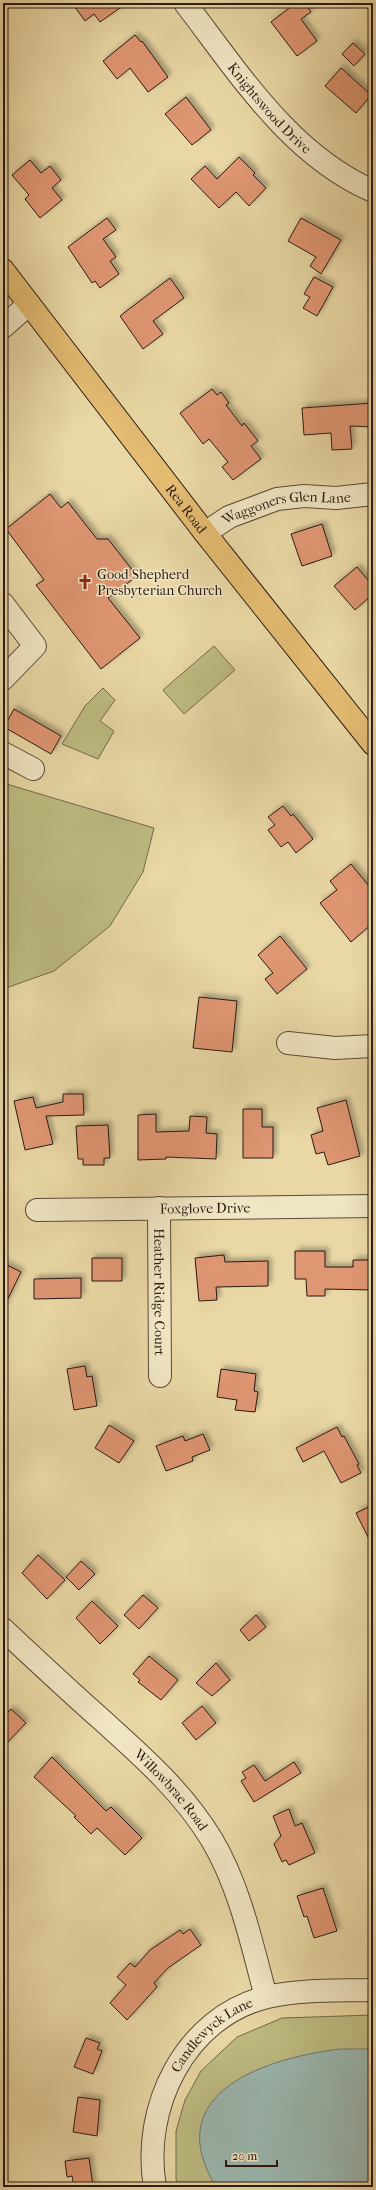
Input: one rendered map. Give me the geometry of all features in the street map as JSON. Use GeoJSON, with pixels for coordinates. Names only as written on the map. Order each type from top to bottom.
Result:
{"type":"FeatureCollection","features":[{"type":"Feature","properties":{"kind":"main road","name":"Rea Road"},"geometry":{"type":"LineString","coordinates":[[3,270],[206,533],[373,744]]}},
{"type":"Feature","properties":{"kind":"street","name":"Knightswood Drive"},"geometry":{"type":"LineString","coordinates":[[185,3],[258,97],[287,130],[334,170],[373,191]]}},
{"type":"Feature","properties":{"kind":"street"},"geometry":{"type":"LineString","coordinates":[[3,327],[29,304]]}},
{"type":"Feature","properties":{"kind":"street","name":"Waggoners Glen Lane"},"geometry":{"type":"LineString","coordinates":[[206,533],[229,517],[277,499],[304,496],[336,498],[373,494]]}},
{"type":"Feature","properties":{"kind":"street"},"geometry":{"type":"LineString","coordinates":[[3,604],[35,646],[3,679]]}},
{"type":"Feature","properties":{"kind":"street"},"geometry":{"type":"LineString","coordinates":[[3,753],[33,769]]}},
{"type":"Feature","properties":{"kind":"street"},"geometry":{"type":"LineString","coordinates":[[288,1043],[335,1048],[373,1046]]}},
{"type":"Feature","properties":{"kind":"street","name":"Foxglove Drive"},"geometry":{"type":"LineString","coordinates":[[37,1210],[373,1206]]}},
{"type":"Feature","properties":{"kind":"street","name":"Heather Ridge Court"},"geometry":{"type":"LineString","coordinates":[[159,1208],[160,1376]]}},
{"type":"Feature","properties":{"kind":"street","name":"Willowbrae Road"},"geometry":{"type":"LineString","coordinates":[[3,1629],[150,1764],[191,1808],[213,1840],[229,1874],[250,1939],[266,1997]]}},
{"type":"Feature","properties":{"kind":"street","name":"Candlewyck Lane"},"geometry":{"type":"LineString","coordinates":[[154,2187],[151,2145],[159,2103],[178,2064],[195,2042],[227,2015],[266,1997],[292,1992],[373,1990]]}},
{"type":"Feature","properties":{"kind":"shaded area"},"geometry":{"type":"Polygon","coordinates":[[[214,646],[235,670],[184,714],[163,690],[214,646]]]}},
{"type":"Feature","properties":{"kind":"shaded area"},"geometry":{"type":"Polygon","coordinates":[[[103,688],[115,700],[100,721],[114,731],[98,759],[62,744],[85,706],[103,688]]]}},
{"type":"Feature","properties":{"kind":"shaded area"},"geometry":{"type":"Polygon","coordinates":[[[3,783],[154,828],[143,872],[110,926],[54,971],[3,989],[3,783]]]}},
{"type":"Feature","properties":{"kind":"shaded area"},"geometry":{"type":"Polygon","coordinates":[[[373,2015],[373,2187],[179,2187],[176,2179],[176,2131],[185,2100],[201,2071],[237,2037],[282,2018],[373,2015]]]}},
{"type":"Feature","properties":{"kind":"water"},"geometry":{"type":"Polygon","coordinates":[[[340,2049],[373,2049],[373,2187],[216,2187],[202,2154],[201,2127],[210,2104],[229,2086],[253,2072],[282,2061],[340,2049]]]}},
{"type":"Feature","properties":{"kind":"building"},"geometry":{"type":"Polygon","coordinates":[[[72,3],[127,3],[100,22],[94,14],[85,21],[72,3]]]}},
{"type":"Feature","properties":{"kind":"building"},"geometry":{"type":"Polygon","coordinates":[[[296,3],[304,3],[311,12],[301,19],[317,41],[297,56],[271,22],[296,3]]]}},
{"type":"Feature","properties":{"kind":"building"},"geometry":{"type":"Polygon","coordinates":[[[135,35],[141,42],[142,41],[168,77],[148,92],[130,68],[117,79],[103,61],[135,35]]]}},
{"type":"Feature","properties":{"kind":"building"},"geometry":{"type":"Polygon","coordinates":[[[353,43],[365,54],[354,66],[342,54],[353,43]]]}},
{"type":"Feature","properties":{"kind":"building"},"geometry":{"type":"Polygon","coordinates":[[[341,68],[371,95],[356,113],[325,86],[341,68]]]}},
{"type":"Feature","properties":{"kind":"building"},"geometry":{"type":"Polygon","coordinates":[[[186,97],[211,130],[192,145],[165,114],[186,97]]]}},
{"type":"Feature","properties":{"kind":"building"},"geometry":{"type":"Polygon","coordinates":[[[239,157],[255,173],[253,175],[266,188],[249,206],[236,192],[219,208],[191,179],[205,166],[217,179],[239,157]]]}},
{"type":"Feature","properties":{"kind":"building"},"geometry":{"type":"Polygon","coordinates":[[[30,160],[41,173],[50,166],[61,180],[52,188],[62,200],[40,218],[25,199],[29,195],[12,175],[30,160]]]}},
{"type":"Feature","properties":{"kind":"building"},"geometry":{"type":"Polygon","coordinates":[[[107,218],[116,230],[103,239],[116,257],[110,261],[119,274],[100,288],[95,281],[92,283],[68,247],[107,218]]]}},
{"type":"Feature","properties":{"kind":"building"},"geometry":{"type":"Polygon","coordinates":[[[301,218],[341,240],[321,274],[310,266],[316,257],[288,241],[301,218]]]}},
{"type":"Feature","properties":{"kind":"building"},"geometry":{"type":"Polygon","coordinates":[[[314,277],[333,287],[317,316],[303,308],[310,297],[304,294],[314,277]]]}},
{"type":"Feature","properties":{"kind":"building"},"geometry":{"type":"Polygon","coordinates":[[[170,278],[184,298],[153,321],[163,334],[143,349],[120,316],[170,278]]]}},
{"type":"Feature","properties":{"kind":"building"},"geometry":{"type":"Polygon","coordinates":[[[212,389],[217,395],[221,392],[229,403],[226,405],[242,426],[244,423],[258,441],[251,446],[261,459],[233,480],[222,467],[228,462],[209,439],[203,444],[180,413],[212,389]]]}},
{"type":"Feature","properties":{"kind":"building"},"geometry":{"type":"Polygon","coordinates":[[[373,403],[373,427],[350,426],[352,449],[332,450],[331,433],[304,435],[302,408],[373,403]]]}},
{"type":"Feature","properties":{"kind":"building","name":"Good Shepherd Presbyterian Church"},"geometry":{"type":"Polygon","coordinates":[[[50,494],[61,508],[68,502],[97,539],[108,539],[137,576],[108,598],[140,638],[101,669],[36,585],[44,580],[6,529],[50,494]]]}},
{"type":"Feature","properties":{"kind":"building"},"geometry":{"type":"Polygon","coordinates":[[[322,524],[332,556],[302,566],[291,534],[322,524]]]}},
{"type":"Feature","properties":{"kind":"building"},"geometry":{"type":"Polygon","coordinates":[[[357,567],[373,586],[373,594],[355,610],[334,586],[357,567]]]}},
{"type":"Feature","properties":{"kind":"building"},"geometry":{"type":"Polygon","coordinates":[[[14,709],[61,736],[51,754],[4,727],[14,709]]]}},
{"type":"Feature","properties":{"kind":"building"},"geometry":{"type":"Polygon","coordinates":[[[283,806],[291,816],[293,814],[313,839],[296,853],[288,842],[281,847],[268,830],[275,825],[268,817],[283,806]]]}},
{"type":"Feature","properties":{"kind":"building"},"geometry":{"type":"Polygon","coordinates":[[[351,864],[373,891],[373,923],[351,942],[320,903],[337,890],[330,881],[351,864]]]}},
{"type":"Feature","properties":{"kind":"building"},"geometry":{"type":"Polygon","coordinates":[[[280,936],[307,969],[277,994],[265,979],[273,973],[258,955],[280,936]]]}},
{"type":"Feature","properties":{"kind":"building"},"geometry":{"type":"Polygon","coordinates":[[[199,997],[237,1001],[232,1052],[193,1048],[199,997]]]}},
{"type":"Feature","properties":{"kind":"building"},"geometry":{"type":"Polygon","coordinates":[[[63,1094],[83,1094],[84,1115],[46,1116],[53,1144],[25,1150],[14,1101],[33,1097],[36,1108],[63,1102],[63,1094]]]}},
{"type":"Feature","properties":{"kind":"building"},"geometry":{"type":"Polygon","coordinates":[[[346,1100],[360,1156],[328,1165],[324,1152],[316,1154],[311,1135],[323,1131],[317,1108],[346,1100]]]}},
{"type":"Feature","properties":{"kind":"building"},"geometry":{"type":"Polygon","coordinates":[[[243,1109],[262,1109],[262,1127],[273,1127],[273,1158],[243,1158],[243,1109]]]}},
{"type":"Feature","properties":{"kind":"building"},"geometry":{"type":"Polygon","coordinates":[[[156,1114],[156,1132],[189,1131],[190,1116],[207,1117],[206,1133],[217,1134],[216,1159],[166,1157],[166,1159],[138,1160],[138,1115],[156,1114]]]}},
{"type":"Feature","properties":{"kind":"building"},"geometry":{"type":"Polygon","coordinates":[[[108,1125],[110,1158],[104,1158],[104,1165],[83,1165],[83,1159],[78,1159],[76,1126],[108,1125]]]}},
{"type":"Feature","properties":{"kind":"building"},"geometry":{"type":"Polygon","coordinates":[[[295,1251],[325,1251],[325,1267],[353,1267],[353,1260],[373,1260],[373,1290],[325,1289],[325,1296],[307,1296],[306,1279],[295,1279],[295,1251]]]}},
{"type":"Feature","properties":{"kind":"building"},"geometry":{"type":"Polygon","coordinates":[[[224,1255],[225,1262],[268,1261],[268,1286],[216,1287],[217,1300],[199,1301],[195,1258],[224,1255]]]}},
{"type":"Feature","properties":{"kind":"building"},"geometry":{"type":"Polygon","coordinates":[[[92,1258],[122,1258],[122,1281],[92,1281],[92,1258]]]}},
{"type":"Feature","properties":{"kind":"building"},"geometry":{"type":"Polygon","coordinates":[[[3,1263],[21,1272],[3,1309],[3,1263]]]}},
{"type":"Feature","properties":{"kind":"building"},"geometry":{"type":"Polygon","coordinates":[[[81,1278],[81,1298],[34,1299],[34,1279],[81,1278]]]}},
{"type":"Feature","properties":{"kind":"building"},"geometry":{"type":"Polygon","coordinates":[[[85,1366],[87,1377],[92,1376],[97,1406],[74,1410],[67,1369],[85,1366]]]}},
{"type":"Feature","properties":{"kind":"building"},"geometry":{"type":"Polygon","coordinates":[[[221,1369],[256,1374],[254,1391],[258,1392],[255,1412],[235,1410],[237,1400],[217,1397],[221,1369]]]}},
{"type":"Feature","properties":{"kind":"building"},"geometry":{"type":"Polygon","coordinates":[[[109,1425],[134,1441],[119,1463],[95,1448],[109,1425]]]}},
{"type":"Feature","properties":{"kind":"building"},"geometry":{"type":"Polygon","coordinates":[[[337,1427],[342,1437],[344,1436],[359,1464],[357,1465],[361,1473],[341,1483],[324,1451],[303,1462],[296,1448],[337,1427]]]}},
{"type":"Feature","properties":{"kind":"building"},"geometry":{"type":"Polygon","coordinates":[[[203,1434],[210,1450],[192,1457],[193,1461],[166,1471],[156,1446],[183,1436],[185,1441],[203,1434]]]}},
{"type":"Feature","properties":{"kind":"building"},"geometry":{"type":"Polygon","coordinates":[[[373,1505],[373,1547],[356,1513],[373,1505]]]}},
{"type":"Feature","properties":{"kind":"building"},"geometry":{"type":"Polygon","coordinates":[[[38,1555],[65,1580],[47,1599],[22,1573],[38,1555]]]}},
{"type":"Feature","properties":{"kind":"building"},"geometry":{"type":"Polygon","coordinates":[[[81,1561],[95,1574],[79,1590],[66,1577],[81,1561]]]}},
{"type":"Feature","properties":{"kind":"building"},"geometry":{"type":"Polygon","coordinates":[[[143,1595],[158,1608],[139,1629],[124,1615],[143,1595]]]}},
{"type":"Feature","properties":{"kind":"building"},"geometry":{"type":"Polygon","coordinates":[[[92,1601],[118,1626],[100,1644],[76,1618],[92,1601]]]}},
{"type":"Feature","properties":{"kind":"building"},"geometry":{"type":"Polygon","coordinates":[[[256,1615],[266,1627],[249,1641],[240,1630],[256,1615]]]}},
{"type":"Feature","properties":{"kind":"building"},"geometry":{"type":"Polygon","coordinates":[[[149,1656],[178,1680],[161,1700],[138,1682],[140,1680],[133,1674],[149,1656]]]}},
{"type":"Feature","properties":{"kind":"building"},"geometry":{"type":"Polygon","coordinates":[[[216,1663],[230,1680],[212,1696],[196,1683],[216,1663]]]}},
{"type":"Feature","properties":{"kind":"building"},"geometry":{"type":"Polygon","coordinates":[[[202,1706],[216,1723],[196,1740],[182,1723],[202,1706]]]}},
{"type":"Feature","properties":{"kind":"building"},"geometry":{"type":"Polygon","coordinates":[[[11,1709],[26,1723],[3,1747],[3,1717],[11,1709]]]}},
{"type":"Feature","properties":{"kind":"building"},"geometry":{"type":"Polygon","coordinates":[[[52,1757],[106,1811],[111,1807],[142,1838],[125,1855],[97,1828],[91,1834],[74,1817],[76,1816],[34,1777],[52,1757]]]}},
{"type":"Feature","properties":{"kind":"building"},"geometry":{"type":"Polygon","coordinates":[[[294,1762],[301,1773],[254,1802],[241,1781],[246,1778],[242,1772],[254,1765],[265,1781],[294,1762]]]}},
{"type":"Feature","properties":{"kind":"building"},"geometry":{"type":"Polygon","coordinates":[[[289,1809],[295,1826],[302,1823],[315,1853],[289,1865],[286,1860],[282,1862],[274,1844],[281,1836],[273,1816],[289,1809]]]}},
{"type":"Feature","properties":{"kind":"building"},"geometry":{"type":"Polygon","coordinates":[[[323,1888],[337,1931],[314,1938],[307,1916],[304,1917],[297,1896],[323,1888]]]}},
{"type":"Feature","properties":{"kind":"building"},"geometry":{"type":"Polygon","coordinates":[[[190,1929],[201,1945],[168,1968],[154,1983],[157,1987],[127,2020],[110,2003],[126,1985],[117,1977],[130,1963],[135,1967],[150,1950],[180,1930],[183,1934],[190,1929]]]}},
{"type":"Feature","properties":{"kind":"building"},"geometry":{"type":"Polygon","coordinates":[[[86,2038],[100,2043],[97,2049],[102,2051],[93,2074],[74,2067],[86,2038]]]}},
{"type":"Feature","properties":{"kind":"building"},"geometry":{"type":"Polygon","coordinates":[[[78,2097],[100,2100],[97,2136],[73,2132],[78,2097]]]}},
{"type":"Feature","properties":{"kind":"building"},"geometry":{"type":"Polygon","coordinates":[[[89,2158],[93,2187],[74,2187],[72,2176],[67,2177],[65,2161],[89,2158]]]}},
{"type":"Feature","properties":{"kind":"place","name":"Good Shepherd Presbyterian Church"},"geometry":{"type":"Point","coordinates":[85,582]}}]}
